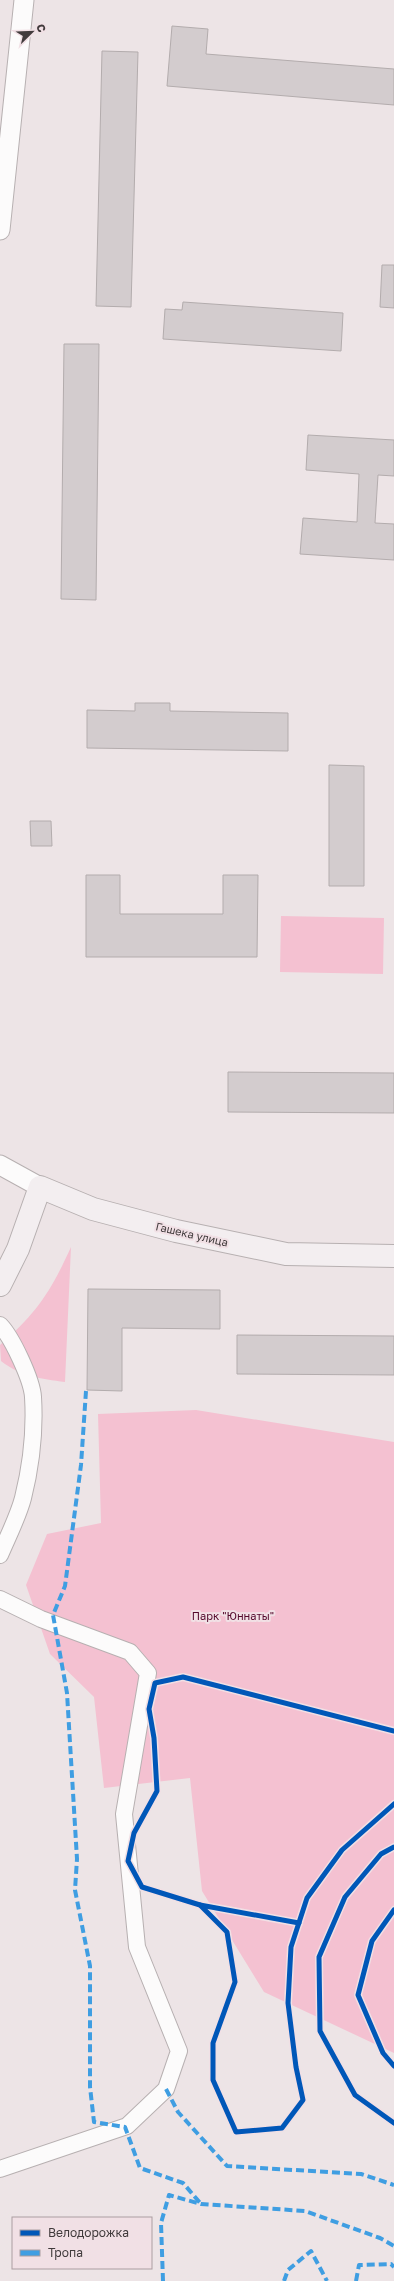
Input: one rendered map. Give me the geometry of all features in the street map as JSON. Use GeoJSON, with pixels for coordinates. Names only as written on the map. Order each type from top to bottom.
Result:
{"type":"FeatureCollection","features":[{"type":"Feature","properties":{"kind":"main road","name":"Гашека улица"},"geometry":{"type":"LineString","coordinates":[[40,1187],[93,1209],[176,1231],[286,1254],[394,1256]]}},
{"type":"Feature","properties":{"kind":"main road"},"geometry":{"type":"LineString","coordinates":[[0,1285],[18,1249],[40,1187]]}},
{"type":"Feature","properties":{"kind":"street"},"geometry":{"type":"LineString","coordinates":[[0,230],[24,0]]}},
{"type":"Feature","properties":{"kind":"street","name":"Гашека улица"},"geometry":{"type":"LineString","coordinates":[[0,1165],[40,1187]]}},
{"type":"Feature","properties":{"kind":"street"},"geometry":{"type":"LineString","coordinates":[[0,1325],[5,1330],[21,1360],[33,1396],[31,1451],[23,1498],[0,1555]]}},
{"type":"Feature","properties":{"kind":"street"},"geometry":{"type":"LineString","coordinates":[[0,1599],[41,1619],[130,1652],[148,1673],[124,1814],[137,1947],[179,2051],[166,2089],[127,2126],[0,2169]]}},
{"type":"Feature","properties":{"kind":"green space"},"geometry":{"type":"Polygon","coordinates":[[[281,916],[384,918],[383,974],[280,972],[281,916]]]}},
{"type":"Feature","properties":{"kind":"green space"},"geometry":{"type":"Polygon","coordinates":[[[71,1247],[65,1382],[31,1376],[8,1366],[1,1361],[0,1345],[33,1312],[50,1289],[71,1247]]]}},
{"type":"Feature","properties":{"kind":"green space","name":"Парк \"Юннаты\""},"geometry":{"type":"Polygon","coordinates":[[[196,1410],[394,1442],[394,2053],[264,1992],[202,1891],[190,1778],[104,1788],[94,1697],[50,1654],[26,1585],[47,1534],[101,1523],[98,1414],[196,1410]]]}},
{"type":"Feature","properties":{"kind":"building"},"geometry":{"type":"Polygon","coordinates":[[[172,26],[208,29],[206,54],[394,69],[394,105],[167,86],[172,26]]]}},
{"type":"Feature","properties":{"kind":"building"},"geometry":{"type":"Polygon","coordinates":[[[102,51],[138,52],[131,307],[96,306],[102,51]]]}},
{"type":"Feature","properties":{"kind":"building"},"geometry":{"type":"Polygon","coordinates":[[[382,265],[394,265],[394,308],[380,307],[382,265]]]}},
{"type":"Feature","properties":{"kind":"building"},"geometry":{"type":"Polygon","coordinates":[[[183,302],[343,313],[341,351],[163,339],[165,309],[182,310],[183,302]]]}},
{"type":"Feature","properties":{"kind":"building"},"geometry":{"type":"Polygon","coordinates":[[[64,344],[99,344],[96,600],[61,599],[64,344]]]}},
{"type":"Feature","properties":{"kind":"building"},"geometry":{"type":"Polygon","coordinates":[[[308,435],[394,440],[394,476],[378,475],[375,523],[394,524],[394,560],[300,554],[303,518],[357,522],[359,474],[306,470],[308,435]]]}},
{"type":"Feature","properties":{"kind":"building"},"geometry":{"type":"Polygon","coordinates":[[[135,703],[170,703],[170,711],[288,713],[288,751],[87,748],[87,710],[135,711],[135,703]]]}},
{"type":"Feature","properties":{"kind":"building"},"geometry":{"type":"Polygon","coordinates":[[[329,765],[364,766],[364,886],[329,886],[329,765]]]}},
{"type":"Feature","properties":{"kind":"building"},"geometry":{"type":"Polygon","coordinates":[[[30,821],[51,821],[52,846],[31,846],[30,821]]]}},
{"type":"Feature","properties":{"kind":"building"},"geometry":{"type":"Polygon","coordinates":[[[86,875],[120,875],[120,914],[223,914],[223,875],[258,875],[257,957],[86,957],[86,875]]]}},
{"type":"Feature","properties":{"kind":"building"},"geometry":{"type":"Polygon","coordinates":[[[228,1072],[394,1073],[394,1113],[228,1112],[228,1072]]]}},
{"type":"Feature","properties":{"kind":"building"},"geometry":{"type":"Polygon","coordinates":[[[88,1289],[220,1290],[220,1329],[122,1328],[122,1391],[87,1390],[88,1289]]]}},
{"type":"Feature","properties":{"kind":"building"},"geometry":{"type":"Polygon","coordinates":[[[237,1335],[394,1336],[394,1375],[237,1374],[237,1335]]]}},
{"type":"Feature","properties":{"kind":"marked path"},"geometry":{"type":"LineString","coordinates":[[86,1391],[81,1465],[65,1586],[53,1615],[67,1693],[77,1859],[75,1890],[90,1966],[90,2087],[94,2122],[125,2127],[140,2168],[183,2183],[201,2204]]}},
{"type":"Feature","properties":{"kind":"marked path"},"geometry":{"type":"LineString","coordinates":[[166,2089],[178,2112],[227,2166],[361,2174],[394,2185]]}},
{"type":"Feature","properties":{"kind":"marked path"},"geometry":{"type":"LineString","coordinates":[[163,2281],[161,2223],[169,2195],[201,2204],[305,2211],[380,2238],[394,2246]]}},
{"type":"Feature","properties":{"kind":"marked path"},"geometry":{"type":"LineString","coordinates":[[284,2281],[288,2270],[311,2251],[327,2281]]}},
{"type":"Feature","properties":{"kind":"marked path"},"geometry":{"type":"LineString","coordinates":[[356,2281],[359,2265],[391,2264],[394,2267]]}},
{"type":"Feature","properties":{"kind":"cycle path"},"geometry":{"type":"LineString","coordinates":[[394,1731],[183,1677],[155,1683],[149,1709],[154,1738],[157,1791],[134,1833],[128,1861],[142,1887],[200,1905],[227,1932],[235,1982],[213,2043],[213,2080],[236,2132],[282,2128],[303,2100],[296,2067],[288,2003],[291,1947],[307,1898],[342,1850],[394,1804]]}},
{"type":"Feature","properties":{"kind":"cycle path"},"geometry":{"type":"LineString","coordinates":[[394,1847],[381,1854],[345,1897],[319,1957],[320,2031],[355,2095],[394,2123]]}},
{"type":"Feature","properties":{"kind":"cycle path"},"geometry":{"type":"LineString","coordinates":[[200,1905],[299,1923]]}},
{"type":"Feature","properties":{"kind":"cycle path"},"geometry":{"type":"LineString","coordinates":[[394,1910],[372,1941],[358,1995],[383,2053],[394,2066]]}}]}
